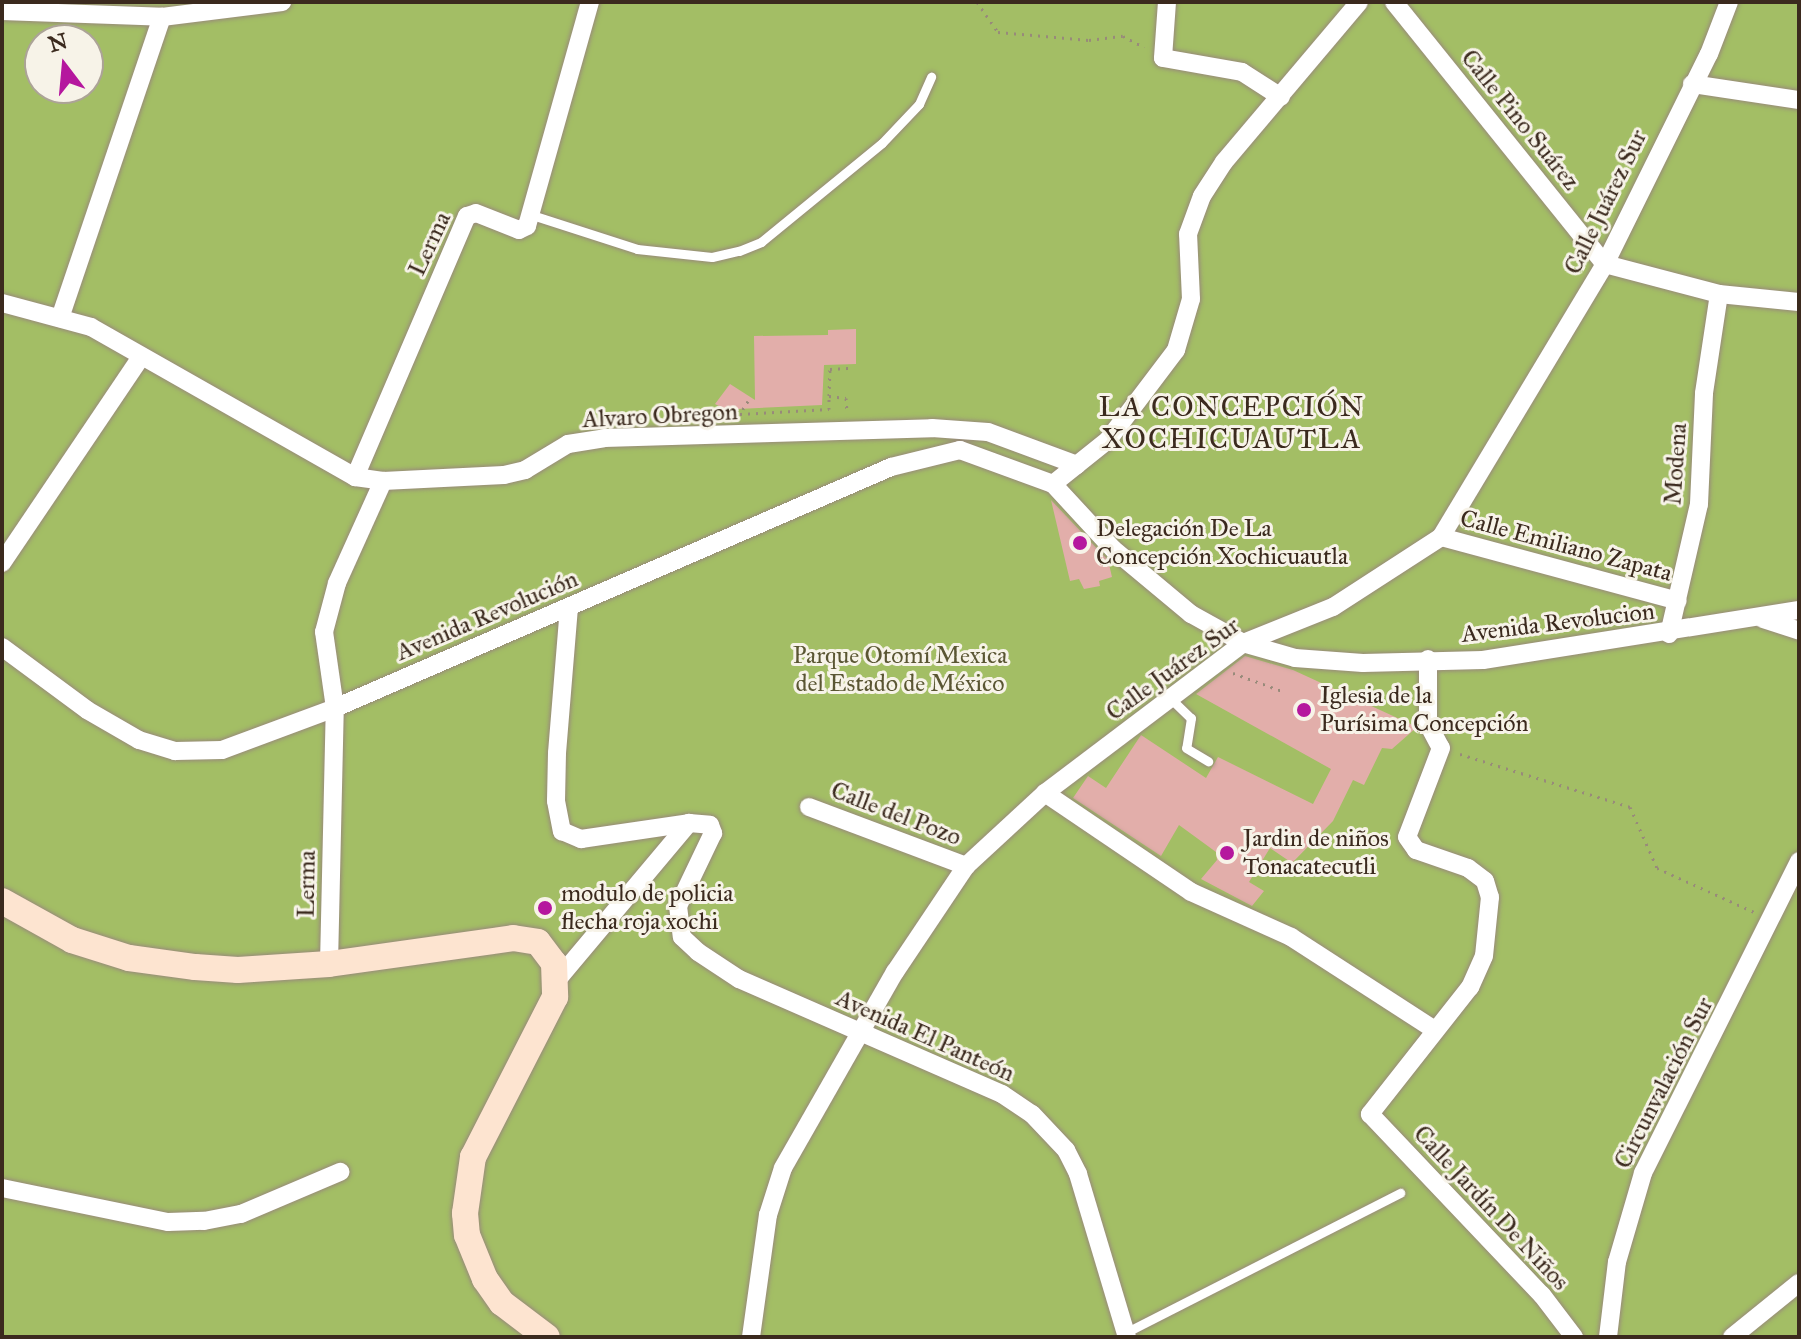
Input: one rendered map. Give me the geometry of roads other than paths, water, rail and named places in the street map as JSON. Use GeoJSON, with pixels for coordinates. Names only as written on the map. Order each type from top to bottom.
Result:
{"type":"FeatureCollection","features":[{"type":"Feature","properties":{"kind":"main road"},"geometry":{"type":"LineString","coordinates":[[2,901],[37,925],[129,958],[238,970],[329,964],[513,938],[538,942],[554,963],[558,979],[547,1014],[473,1157],[465,1213],[467,1235],[485,1279],[502,1303],[547,1337]]}},
{"type":"Feature","properties":{"kind":"street"},"geometry":{"type":"LineString","coordinates":[[2,11],[162,17],[282,2]]}},
{"type":"Feature","properties":{"kind":"street"},"geometry":{"type":"LineString","coordinates":[[532,215],[590,2]]}},
{"type":"Feature","properties":{"kind":"street"},"geometry":{"type":"LineString","coordinates":[[1167,2],[1163,58],[1242,72],[1281,97]]}},
{"type":"Feature","properties":{"kind":"street"},"geometry":{"type":"LineString","coordinates":[[1053,484],[1108,440],[1176,350],[1191,299],[1188,234],[1198,206],[1224,162],[1359,2]]}},
{"type":"Feature","properties":{"kind":"street","name":"Calle Pino Suárez"},"geometry":{"type":"LineString","coordinates":[[1394,2],[1605,264]]}},
{"type":"Feature","properties":{"kind":"street","name":"Calle Juárez Sur"},"geometry":{"type":"LineString","coordinates":[[751,1337],[768,1215],[783,1168],[861,1031],[966,866],[1045,793],[1243,643],[1333,607],[1441,537],[1605,264],[1729,2]]}},
{"type":"Feature","properties":{"kind":"street"},"geometry":{"type":"LineString","coordinates":[[60,318],[162,17]]}},
{"type":"Feature","properties":{"kind":"street"},"geometry":{"type":"LineString","coordinates":[[1692,84],[1799,100]]}},
{"type":"Feature","properties":{"kind":"street","name":"Lerma"},"geometry":{"type":"LineString","coordinates":[[355,477],[467,216],[476,213],[519,230],[532,215]]}},
{"type":"Feature","properties":{"kind":"street"},"geometry":{"type":"LineString","coordinates":[[1605,264],[1719,294],[1799,302]]}},
{"type":"Feature","properties":{"kind":"street","name":"Modena"},"geometry":{"type":"LineString","coordinates":[[1669,634],[1699,504],[1704,393],[1719,294]]}},
{"type":"Feature","properties":{"kind":"street","name":"Alvaro Obregon"},"geometry":{"type":"LineString","coordinates":[[2,303],[91,327],[355,477],[383,481],[504,475],[525,470],[568,444],[604,438],[844,432],[988,432],[1077,465]]}},
{"type":"Feature","properties":{"kind":"street"},"geometry":{"type":"LineString","coordinates":[[2,563],[141,357]]}},
{"type":"Feature","properties":{"kind":"street","name":"Avenida Revolución"},"geometry":{"type":"LineString","coordinates":[[2,647],[87,710],[139,740],[175,751],[222,750],[335,708],[891,467],[960,450],[1003,463]]}},
{"type":"Feature","properties":{"kind":"street","name":"Avenida Revolucion"},"geometry":{"type":"LineString","coordinates":[[1003,463],[1053,484],[1149,583],[1243,643],[1295,658],[1363,663],[1483,660],[1669,634],[1799,610]]}},
{"type":"Feature","properties":{"kind":"street","name":"Lerma"},"geometry":{"type":"LineString","coordinates":[[329,964],[335,708],[324,632],[328,611],[383,481]]}},
{"type":"Feature","properties":{"kind":"street","name":"Calle Emiliano Zapata"},"geometry":{"type":"LineString","coordinates":[[1441,537],[1678,601]]}},
{"type":"Feature","properties":{"kind":"street"},"geometry":{"type":"LineString","coordinates":[[569,607],[556,801],[562,831],[576,839],[689,823]]}},
{"type":"Feature","properties":{"kind":"street"},"geometry":{"type":"LineString","coordinates":[[1761,619],[1799,631]]}},
{"type":"Feature","properties":{"kind":"street"},"geometry":{"type":"LineString","coordinates":[[1045,793],[1191,892],[1291,937],[1435,1030],[1480,970],[1490,897],[1478,873],[1416,850],[1407,841],[1409,823],[1441,748],[1428,724],[1428,659]]}},
{"type":"Feature","properties":{"kind":"street","name":"Calle del Pozo"},"geometry":{"type":"LineString","coordinates":[[809,807],[966,866]]}},
{"type":"Feature","properties":{"kind":"street"},"geometry":{"type":"LineString","coordinates":[[558,979],[689,823]]}},
{"type":"Feature","properties":{"kind":"street","name":"Avenida El Panteón"},"geometry":{"type":"LineString","coordinates":[[689,823],[710,825],[713,833],[678,906],[682,937],[739,979],[1002,1094],[1055,1136],[1078,1174],[1126,1335]]}},
{"type":"Feature","properties":{"kind":"street","name":"Circunvalación Sur"},"geometry":{"type":"LineString","coordinates":[[1608,1337],[1617,1262],[1643,1173],[1799,861]]}},
{"type":"Feature","properties":{"kind":"street","name":"Calle Jardín De Niños"},"geometry":{"type":"LineString","coordinates":[[1435,1030],[1370,1114],[1542,1295],[1574,1337]]}},
{"type":"Feature","properties":{"kind":"street"},"geometry":{"type":"LineString","coordinates":[[2,1188],[157,1220],[204,1221],[241,1214],[340,1172]]}},
{"type":"Feature","properties":{"kind":"street"},"geometry":{"type":"LineString","coordinates":[[1732,1337],[1799,1283]]}},
{"type":"Feature","properties":{"kind":"lane"},"geometry":{"type":"LineString","coordinates":[[532,215],[637,249],[712,257],[739,251],[761,242],[882,143],[919,104],[931,77]]}},
{"type":"Feature","properties":{"kind":"lane"},"geometry":{"type":"LineString","coordinates":[[1170,698],[1191,718],[1186,748],[1208,761]]}},
{"type":"Feature","properties":{"kind":"lane"},"geometry":{"type":"LineString","coordinates":[[1126,1335],[1400,1193]]}},
{"type":"Feature","properties":{"kind":"place","name":"Delegación De La Concepción Xochicuautla"},"geometry":{"type":"Point","coordinates":[1080,543]}},
{"type":"Feature","properties":{"kind":"place","name":"Iglesia de la Purísima Concepción"},"geometry":{"type":"Point","coordinates":[1304,710]}},
{"type":"Feature","properties":{"kind":"place","name":"Jardin de niños Tonacatecutli"},"geometry":{"type":"Point","coordinates":[1227,853]}},
{"type":"Feature","properties":{"kind":"place","name":"modulo de policia flecha roja xochi"},"geometry":{"type":"Point","coordinates":[545,908]}},
{"type":"Feature","properties":{"kind":"district","name":"LA CONCEPCIÓN XOCHICUAUTLA"},"geometry":{"type":"Point","coordinates":[1232,423]}},
{"type":"Feature","properties":{"kind":"park label","name":"Parque Otomí Mexica del Estado de México"},"geometry":{"type":"Point","coordinates":[900,670]}}]}
